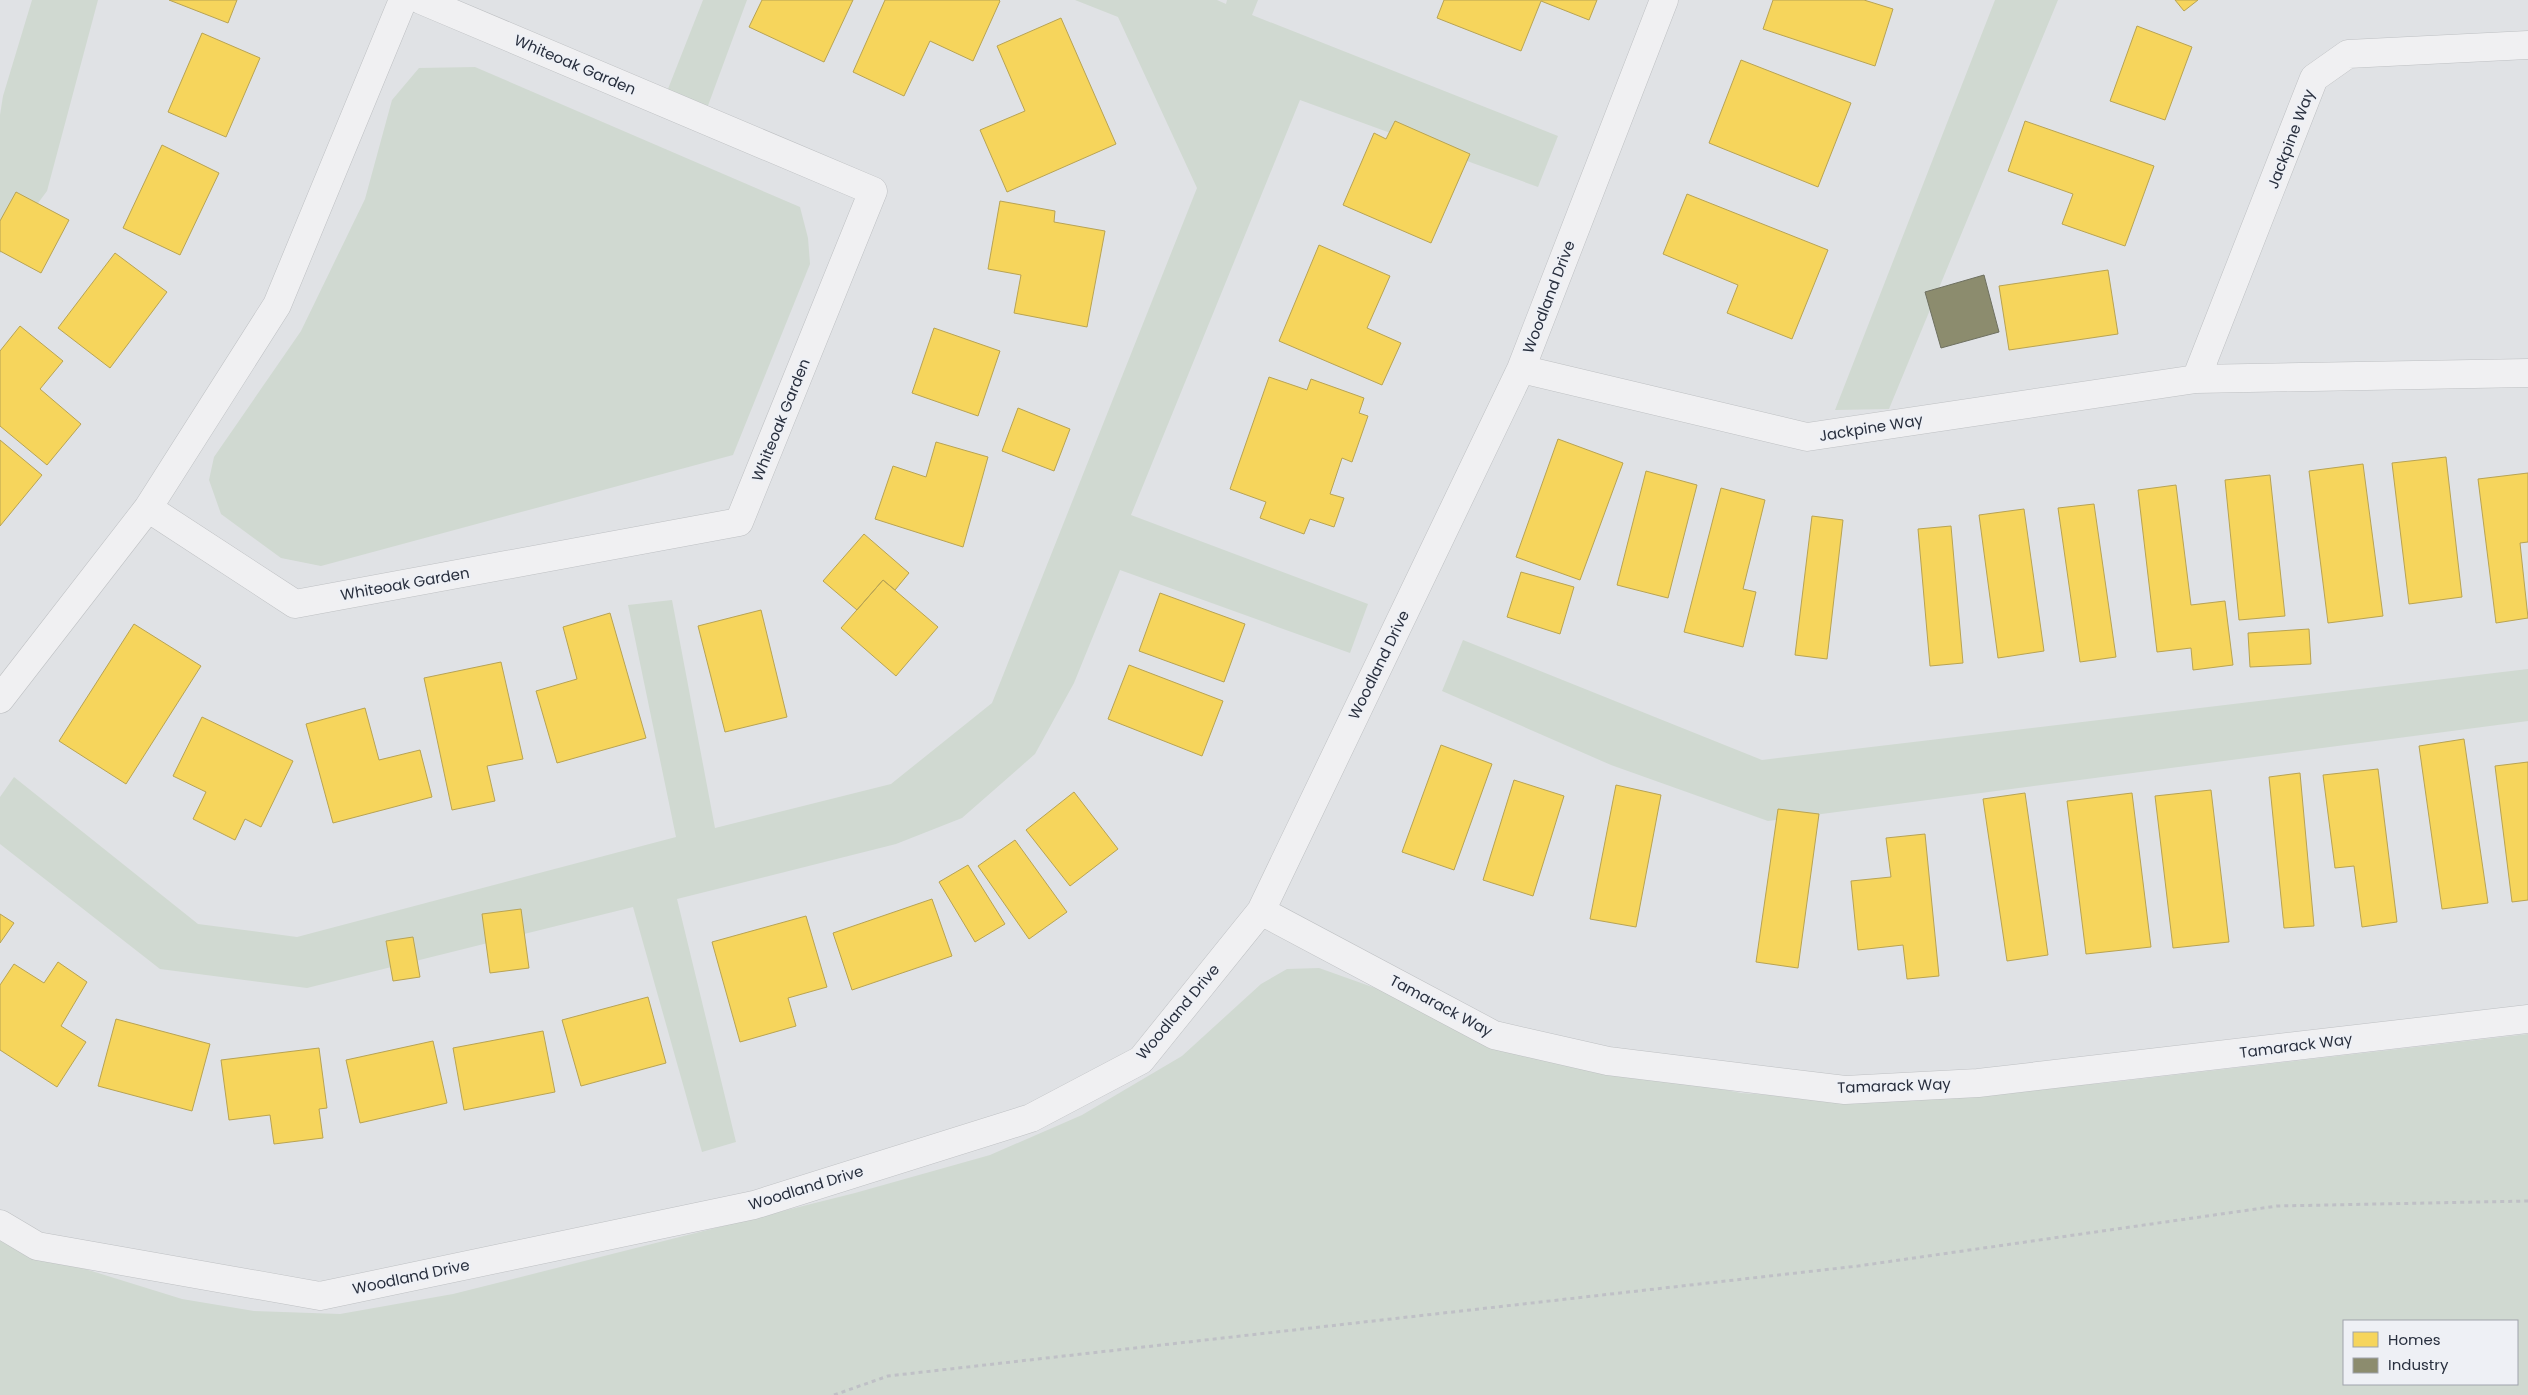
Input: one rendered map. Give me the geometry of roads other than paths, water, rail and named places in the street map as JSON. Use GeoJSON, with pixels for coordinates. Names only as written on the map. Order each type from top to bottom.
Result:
{"type":"FeatureCollection","features":[{"type":"Feature","properties":{"kind":"street"},"geometry":{"type":"LineString","coordinates":[[0,699],[148,508],[278,305],[403,0]]}},
{"type":"Feature","properties":{"kind":"street","name":"Whiteoak Garden"},"geometry":{"type":"LineString","coordinates":[[148,508],[295,604],[739,522],[873,191],[421,0]]}},
{"type":"Feature","properties":{"kind":"street","name":"Woodland Drive"},"geometry":{"type":"LineString","coordinates":[[0,1224],[37,1246],[320,1296],[754,1205],[1031,1118],[1141,1060],[1261,912],[1521,369],[1664,0]]}},
{"type":"Feature","properties":{"kind":"street","name":"Jackpine Way"},"geometry":{"type":"LineString","coordinates":[[2196,379],[2314,78],[2348,54],[2528,45]]}},
{"type":"Feature","properties":{"kind":"street","name":"Jackpine Way"},"geometry":{"type":"LineString","coordinates":[[1521,369],[1807,437],[2196,379],[2528,373]]}},
{"type":"Feature","properties":{"kind":"street","name":"Tamarack Way"},"geometry":{"type":"LineString","coordinates":[[1261,912],[1494,1035],[1608,1062],[1846,1090],[1978,1083],[2528,1019]]}}]}
